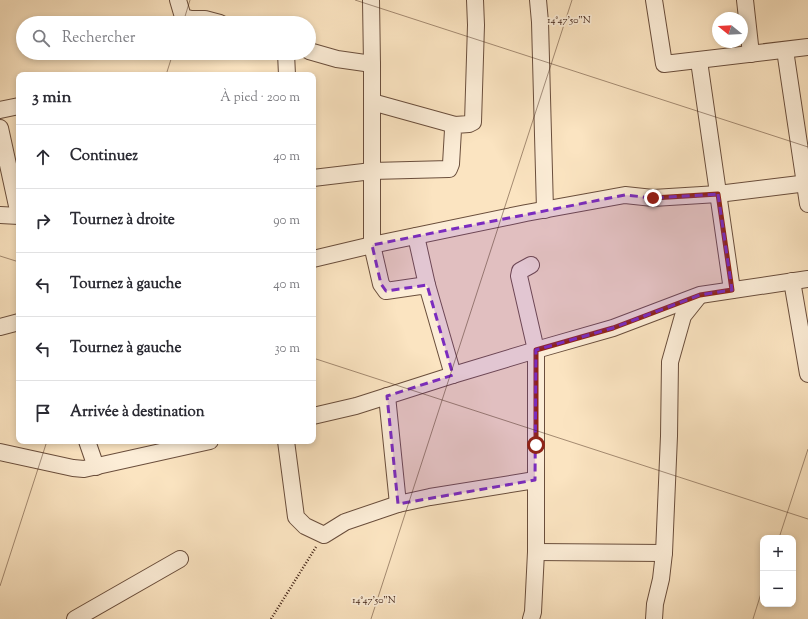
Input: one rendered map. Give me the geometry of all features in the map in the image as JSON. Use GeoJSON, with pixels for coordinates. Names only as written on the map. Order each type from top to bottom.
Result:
{"type":"FeatureCollection","features":[{"type":"Feature","properties":{"kind":"street"},"geometry":{"type":"LineString","coordinates":[[178,0],[182,16]]}},
{"type":"Feature","properties":{"kind":"street"},"geometry":{"type":"LineString","coordinates":[[371,0],[372,245],[381,284],[386,291],[427,285]]}},
{"type":"Feature","properties":{"kind":"street"},"geometry":{"type":"LineString","coordinates":[[372,102],[455,125],[469,124],[473,122],[476,25],[475,0]]}},
{"type":"Feature","properties":{"kind":"street"},"geometry":{"type":"LineString","coordinates":[[538,0],[540,22],[544,210]]}},
{"type":"Feature","properties":{"kind":"street"},"geometry":{"type":"LineString","coordinates":[[654,0],[664,64],[808,47]]}},
{"type":"Feature","properties":{"kind":"street"},"geometry":{"type":"LineString","coordinates":[[745,0],[751,54]]}},
{"type":"Feature","properties":{"kind":"street"},"geometry":{"type":"LineString","coordinates":[[785,50],[808,204]]}},
{"type":"Feature","properties":{"kind":"street"},"geometry":{"type":"LineString","coordinates":[[316,53],[336,59],[372,64]]}},
{"type":"Feature","properties":{"kind":"street"},"geometry":{"type":"LineString","coordinates":[[286,60],[287,72]]}},
{"type":"Feature","properties":{"kind":"street"},"geometry":{"type":"LineString","coordinates":[[699,60],[732,290]]}},
{"type":"Feature","properties":{"kind":"street"},"geometry":{"type":"LineString","coordinates":[[0,110],[16,107]]}},
{"type":"Feature","properties":{"kind":"street"},"geometry":{"type":"LineString","coordinates":[[316,178],[372,171],[449,169],[451,164],[453,130],[455,125]]}},
{"type":"Feature","properties":{"kind":"street"},"geometry":{"type":"LineString","coordinates":[[0,128],[16,202]]}},
{"type":"Feature","properties":{"kind":"street"},"geometry":{"type":"LineString","coordinates":[[316,258],[372,245],[625,195],[653,198],[718,194],[806,183]]}},
{"type":"Feature","properties":{"kind":"street"},"geometry":{"type":"LineString","coordinates":[[0,215],[16,216]]}},
{"type":"Feature","properties":{"kind":"street"},"geometry":{"type":"LineString","coordinates":[[416,236],[427,285],[453,375]]}},
{"type":"Feature","properties":{"kind":"street"},"geometry":{"type":"LineString","coordinates":[[531,265],[520,271],[519,276],[536,350],[536,552],[533,612],[531,619]]}},
{"type":"Feature","properties":{"kind":"street"},"geometry":{"type":"LineString","coordinates":[[316,415],[356,406],[453,375],[613,328],[700,295],[800,280],[808,374]]}},
{"type":"Feature","properties":{"kind":"street"},"geometry":{"type":"LineString","coordinates":[[654,619],[655,604],[664,553],[670,362],[682,316],[700,295]]}},
{"type":"Feature","properties":{"kind":"street"},"geometry":{"type":"LineString","coordinates":[[0,327],[16,323]]}},
{"type":"Feature","properties":{"kind":"street"},"geometry":{"type":"LineString","coordinates":[[387,396],[398,504]]}},
{"type":"Feature","properties":{"kind":"street"},"geometry":{"type":"LineString","coordinates":[[89,444],[96,467]]}},
{"type":"Feature","properties":{"kind":"street"},"geometry":{"type":"LineString","coordinates":[[0,452],[84,469],[187,444]]}},
{"type":"Feature","properties":{"kind":"street"},"geometry":{"type":"LineString","coordinates":[[286,444],[296,517],[305,526],[324,535],[345,522],[398,504],[430,497],[535,480]]}},
{"type":"Feature","properties":{"kind":"street"},"geometry":{"type":"LineString","coordinates":[[536,552],[664,553]]}},
{"type":"Feature","properties":{"kind":"street"},"geometry":{"type":"LineString","coordinates":[[75,619],[180,559]]}},
{"type":"Feature","properties":{"kind":"path"},"geometry":{"type":"LineString","coordinates":[[271,619],[324,535]]}},
{"type":"Feature","properties":{"kind":"highlighted area"},"geometry":{"type":"Polygon","coordinates":[[[718,194],[732,290],[700,295],[613,328],[536,350],[535,480],[398,504],[387,396],[453,375],[427,285],[386,291],[381,284],[372,245],[625,195],[653,198],[718,194]]]}},
{"type":"Feature","properties":{"kind":"route"},"geometry":{"type":"LineString","coordinates":[[536,445],[536,350],[613,328],[700,295],[732,290],[718,194],[653,198]]}}]}
